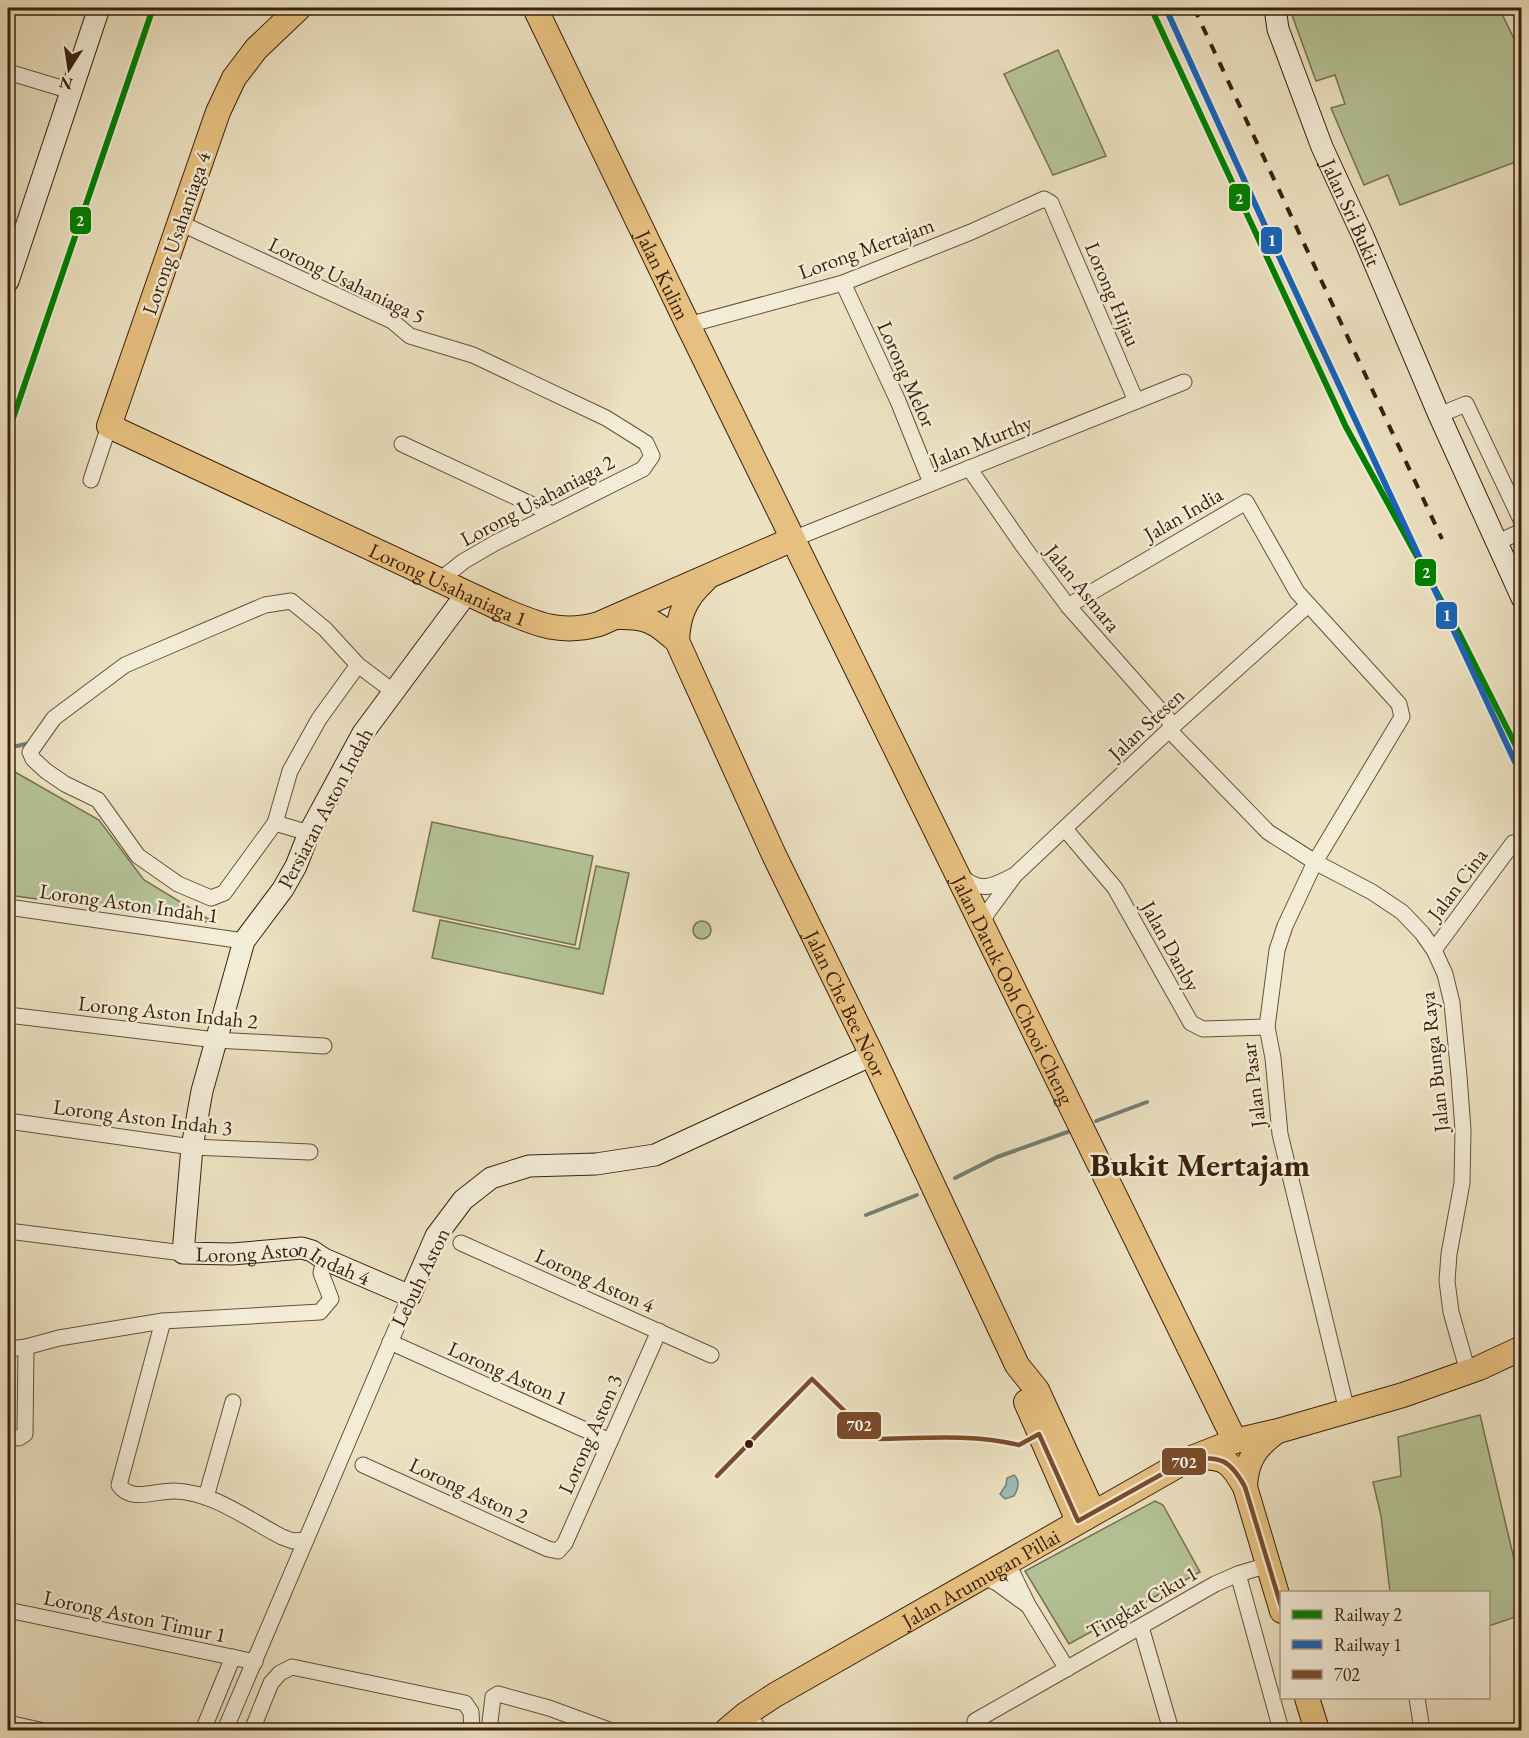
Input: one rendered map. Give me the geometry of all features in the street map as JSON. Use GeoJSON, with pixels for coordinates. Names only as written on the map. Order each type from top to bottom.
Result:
{"type":"FeatureCollection","features":[{"type":"Feature","properties":{"kind":"main road","name":"Lorong Usahaniaga 4"},"geometry":{"type":"LineString","coordinates":[[109,426],[218,112],[234,78],[256,49],[299,8]]}},
{"type":"Feature","properties":{"kind":"main road","name":"Jalan Kulim"},"geometry":{"type":"LineString","coordinates":[[535,8],[793,539]]}},
{"type":"Feature","properties":{"kind":"main road","name":"Lorong Usahaniaga 1"},"geometry":{"type":"LineString","coordinates":[[109,426],[534,623],[565,630],[599,624],[793,539]]}},
{"type":"Feature","properties":{"kind":"main road","name":"Jalan Datuk Ooh Chooi Cheng"},"geometry":{"type":"LineString","coordinates":[[793,539],[1235,1441]]}},
{"type":"Feature","properties":{"kind":"main road"},"geometry":{"type":"LineString","coordinates":[[677,641],[679,620],[685,603],[698,586],[713,574]]}},
{"type":"Feature","properties":{"kind":"main road"},"geometry":{"type":"LineString","coordinates":[[614,617],[637,616],[647,619],[656,623],[677,641]]}},
{"type":"Feature","properties":{"kind":"main road","name":"Jalan Che Bee Noor"},"geometry":{"type":"LineString","coordinates":[[677,641],[774,855],[872,1055],[1017,1365],[1023,1395],[1086,1516]]}},
{"type":"Feature","properties":{"kind":"main road","name":"Jalan Arumugan Pillai"},"geometry":{"type":"LineString","coordinates":[[727,1731],[753,1722],[981,1576],[1189,1459],[1235,1441],[1402,1395],[1468,1372],[1520,1350]]}},
{"type":"Feature","properties":{"kind":"main road"},"geometry":{"type":"LineString","coordinates":[[1245,1487],[1245,1474],[1251,1456],[1265,1440],[1278,1431]]}},
{"type":"Feature","properties":{"kind":"main road"},"geometry":{"type":"LineString","coordinates":[[1189,1459],[1210,1457],[1226,1461],[1238,1474],[1245,1487],[1280,1608]]}},
{"type":"Feature","properties":{"kind":"main road"},"geometry":{"type":"LineString","coordinates":[[1307,1699],[1317,1731]]}},
{"type":"Feature","properties":{"kind":"street"},"geometry":{"type":"LineString","coordinates":[[8,281],[99,8]]}},
{"type":"Feature","properties":{"kind":"street","name":"Jalan Sri Bukit"},"geometry":{"type":"LineString","coordinates":[[1275,8],[1278,29],[1322,147],[1521,598]]}},
{"type":"Feature","properties":{"kind":"street"},"geometry":{"type":"LineString","coordinates":[[8,72],[71,91]]}},
{"type":"Feature","properties":{"kind":"street","name":"Lorong Mertajam"},"geometry":{"type":"LineString","coordinates":[[688,325],[843,283],[971,232],[1044,199],[1051,203]]}},
{"type":"Feature","properties":{"kind":"street","name":"Lorong Hijau"},"geometry":{"type":"LineString","coordinates":[[1051,203],[1136,401]]}},
{"type":"Feature","properties":{"kind":"street","name":"Lorong Usahaniaga 5"},"geometry":{"type":"LineString","coordinates":[[180,223],[392,321],[410,336],[473,355],[606,418],[646,443],[652,456]]}},
{"type":"Feature","properties":{"kind":"street","name":"Lorong Melor"},"geometry":{"type":"LineString","coordinates":[[843,283],[897,401],[931,483]]}},
{"type":"Feature","properties":{"kind":"street","name":"Jalan Murthy"},"geometry":{"type":"LineString","coordinates":[[793,539],[1184,382]]}},
{"type":"Feature","properties":{"kind":"street"},"geometry":{"type":"LineString","coordinates":[[1439,415],[1466,404],[1521,522]]}},
{"type":"Feature","properties":{"kind":"street","name":"Lorong Usahaniaga 4"},"geometry":{"type":"LineString","coordinates":[[91,480],[109,426]]}},
{"type":"Feature","properties":{"kind":"street"},"geometry":{"type":"LineString","coordinates":[[402,444],[552,514]]}},
{"type":"Feature","properties":{"kind":"street","name":"Lorong Usahaniaga 2"},"geometry":{"type":"LineString","coordinates":[[440,580],[464,561],[495,543],[643,470],[652,456]]}},
{"type":"Feature","properties":{"kind":"street","name":"Jalan Asmara"},"geometry":{"type":"LineString","coordinates":[[969,468],[1068,606],[1172,728]]}},
{"type":"Feature","properties":{"kind":"street","name":"Jalan India"},"geometry":{"type":"LineString","coordinates":[[1068,606],[1246,502],[1297,592],[1308,605]]}},
{"type":"Feature","properties":{"kind":"street"},"geometry":{"type":"LineString","coordinates":[[1498,542],[1521,531]]}},
{"type":"Feature","properties":{"kind":"street","name":"Persiaran Aston Indah"},"geometry":{"type":"LineString","coordinates":[[183,1253],[192,1147],[202,1091],[244,941],[283,889],[296,866],[309,833],[363,733],[467,593]]}},
{"type":"Feature","properties":{"kind":"street"},"geometry":{"type":"LineString","coordinates":[[358,666],[319,719],[290,771],[275,823],[224,893],[211,898],[178,884],[138,856],[98,800],[65,784],[46,771],[33,759],[30,752],[54,718],[125,665],[265,605],[291,601],[325,629],[358,666],[394,692]]}},
{"type":"Feature","properties":{"kind":"street","name":"Jalan Stesen"},"geometry":{"type":"LineString","coordinates":[[984,928],[987,912],[1015,875],[1308,605]]}},
{"type":"Feature","properties":{"kind":"street","name":"Jalan Pasar"},"geometry":{"type":"LineString","coordinates":[[1308,605],[1391,694],[1399,704],[1402,717],[1315,862],[1285,926],[1277,950],[1267,1027],[1273,1058],[1280,1134],[1347,1411]]}},
{"type":"Feature","properties":{"kind":"street","name":"Jalan Bunga Raya"},"geometry":{"type":"LineString","coordinates":[[1172,728],[1268,832],[1402,912],[1434,950],[1445,974],[1452,1003],[1460,1076],[1463,1130],[1462,1183],[1449,1254],[1447,1281],[1451,1312],[1468,1372]]}},
{"type":"Feature","properties":{"kind":"street"},"geometry":{"type":"LineString","coordinates":[[275,823],[309,833]]}},
{"type":"Feature","properties":{"kind":"street","name":"Jalan Danby"},"geometry":{"type":"LineString","coordinates":[[1065,829],[1114,888],[1191,1023],[1203,1029],[1267,1027]]}},
{"type":"Feature","properties":{"kind":"street","name":"Jalan Cina"},"geometry":{"type":"LineString","coordinates":[[1434,950],[1513,843]]}},
{"type":"Feature","properties":{"kind":"street","name":"Jalan Stesen"},"geometry":{"type":"LineString","coordinates":[[957,873],[970,884],[979,887],[996,885],[1015,875]]}},
{"type":"Feature","properties":{"kind":"street","name":"Lorong Aston Indah 1"},"geometry":{"type":"LineString","coordinates":[[8,907],[244,941]]}},
{"type":"Feature","properties":{"kind":"street","name":"Lorong Aston Indah 2"},"geometry":{"type":"LineString","coordinates":[[8,1015],[216,1040],[324,1047]]}},
{"type":"Feature","properties":{"kind":"street","name":"Lebuh Aston"},"geometry":{"type":"LineString","coordinates":[[225,1731],[436,1236],[463,1200],[491,1178],[529,1166],[596,1164],[655,1155],[872,1055]]}},
{"type":"Feature","properties":{"kind":"street","name":"Lorong Aston Indah 3"},"geometry":{"type":"LineString","coordinates":[[8,1121],[192,1147],[310,1152]]}},
{"type":"Feature","properties":{"kind":"street","name":"Lorong Aston Indah 4"},"geometry":{"type":"LineString","coordinates":[[8,1231],[183,1253],[232,1254],[302,1248],[410,1296]]}},
{"type":"Feature","properties":{"kind":"street","name":"Lorong Aston 4"},"geometry":{"type":"LineString","coordinates":[[461,1243],[711,1355]]}},
{"type":"Feature","properties":{"kind":"street"},"geometry":{"type":"LineString","coordinates":[[8,1349],[163,1321],[320,1312],[331,1299],[321,1273],[324,1259]]}},
{"type":"Feature","properties":{"kind":"street"},"geometry":{"type":"LineString","coordinates":[[163,1321],[119,1485],[126,1493],[135,1495],[176,1491],[206,1497],[282,1537],[292,1541],[306,1540]]}},
{"type":"Feature","properties":{"kind":"street","name":"Lorong Aston 3"},"geometry":{"type":"LineString","coordinates":[[558,1551],[565,1542],[659,1331]]}},
{"type":"Feature","properties":{"kind":"street","name":"Lorong Aston 1"},"geometry":{"type":"LineString","coordinates":[[390,1342],[610,1441]]}},
{"type":"Feature","properties":{"kind":"street"},"geometry":{"type":"LineString","coordinates":[[8,1437],[19,1438],[25,1434],[26,1347]]}},
{"type":"Feature","properties":{"kind":"street"},"geometry":{"type":"LineString","coordinates":[[206,1497],[233,1402]]}},
{"type":"Feature","properties":{"kind":"street","name":"Lorong Aston 2"},"geometry":{"type":"LineString","coordinates":[[363,1465],[548,1549],[558,1551]]}},
{"type":"Feature","properties":{"kind":"street"},"geometry":{"type":"LineString","coordinates":[[1007,1562],[1028,1605],[1067,1669]]}},
{"type":"Feature","properties":{"kind":"street","name":"Tingkat Ciku 1"},"geometry":{"type":"LineString","coordinates":[[975,1721],[1215,1584],[1238,1574],[1268,1566]]}},
{"type":"Feature","properties":{"kind":"street"},"geometry":{"type":"LineString","coordinates":[[1238,1574],[1281,1731]]}},
{"type":"Feature","properties":{"kind":"street"},"geometry":{"type":"LineString","coordinates":[[981,1576],[998,1583],[1028,1605]]}},
{"type":"Feature","properties":{"kind":"street","name":"Lorong Aston Timur 1"},"geometry":{"type":"LineString","coordinates":[[8,1610],[255,1662]]}},
{"type":"Feature","properties":{"kind":"street"},"geometry":{"type":"LineString","coordinates":[[1141,1627],[1171,1731]]}},
{"type":"Feature","properties":{"kind":"street"},"geometry":{"type":"LineString","coordinates":[[203,1731],[233,1657]]}},
{"type":"Feature","properties":{"kind":"street"},"geometry":{"type":"LineString","coordinates":[[252,1731],[271,1683],[280,1672],[292,1667],[465,1703],[471,1712],[472,1728]]}},
{"type":"Feature","properties":{"kind":"street"},"geometry":{"type":"LineString","coordinates":[[489,1731],[493,1697],[498,1694],[549,1708],[609,1731]]}},
{"type":"Feature","properties":{"kind":"street"},"geometry":{"type":"LineString","coordinates":[[1417,1699],[1422,1731]]}},
{"type":"Feature","properties":{"kind":"street"},"geometry":{"type":"LineString","coordinates":[[8,1723],[39,1731]]}},
{"type":"Feature","properties":{"kind":"green space"},"geometry":{"type":"Polygon","coordinates":[[[1297,8],[1499,8],[1521,53],[1521,160],[1400,205],[1388,175],[1364,185],[1331,108],[1345,104],[1335,75],[1316,81],[1292,15],[1297,8]]]}},
{"type":"Feature","properties":{"kind":"green space"},"geometry":{"type":"Polygon","coordinates":[[[1058,50],[1106,156],[1053,175],[1004,74],[1058,50]]]}},
{"type":"Feature","properties":{"kind":"green space"},"geometry":{"type":"Polygon","coordinates":[[[8,768],[99,820],[144,880],[215,923],[8,895],[8,768]]]}},
{"type":"Feature","properties":{"kind":"green space"},"geometry":{"type":"Polygon","coordinates":[[[432,822],[593,856],[575,945],[413,911],[432,822]]]}},
{"type":"Feature","properties":{"kind":"green space"},"geometry":{"type":"Polygon","coordinates":[[[596,866],[629,873],[603,994],[432,958],[440,920],[579,949],[596,866]]]}},
{"type":"Feature","properties":{"kind":"green space"},"geometry":{"type":"Polygon","coordinates":[[[698,921],[706,921],[711,926],[709,937],[698,939],[693,934],[693,926],[698,921]]]}},
{"type":"Feature","properties":{"kind":"green space"},"geometry":{"type":"Polygon","coordinates":[[[1480,1415],[1522,1593],[1521,1615],[1490,1626],[1490,1591],[1390,1591],[1381,1516],[1373,1482],[1401,1476],[1398,1437],[1480,1415]]]}},
{"type":"Feature","properties":{"kind":"green space"},"geometry":{"type":"Polygon","coordinates":[[[1155,1501],[1163,1505],[1200,1572],[1069,1644],[1025,1571],[1155,1501]]]}},
{"type":"Feature","properties":{"kind":"water"},"geometry":{"type":"Polygon","coordinates":[[[1014,1475],[1018,1482],[1017,1491],[1014,1496],[1005,1499],[1000,1494],[1006,1485],[1007,1478],[1014,1475]]]}},
{"type":"Feature","properties":{"kind":"waterway"},"geometry":{"type":"LineString","coordinates":[[8,748],[30,743]]}},
{"type":"Feature","properties":{"kind":"waterway"},"geometry":{"type":"LineString","coordinates":[[1096,1121],[1147,1102]]}},
{"type":"Feature","properties":{"kind":"waterway"},"geometry":{"type":"LineString","coordinates":[[955,1178],[997,1157],[1073,1130]]}},
{"type":"Feature","properties":{"kind":"waterway"},"geometry":{"type":"LineString","coordinates":[[866,1215],[917,1195]]}},
{"type":"Feature","properties":{"kind":"railway"},"geometry":{"type":"LineString","coordinates":[[1194,8],[1442,539]]}},
{"type":"Feature","properties":{"kind":"rail line","name":"2"},"geometry":{"type":"LineString","coordinates":[[8,433],[153,8]]}},
{"type":"Feature","properties":{"kind":"rail line","name":"2"},"geometry":{"type":"LineString","coordinates":[[1151,8],[1346,427],[1460,635],[1522,758]]}},
{"type":"Feature","properties":{"kind":"rail line","name":"1"},"geometry":{"type":"LineString","coordinates":[[1167,11],[1515,762]]}},
{"type":"Feature","properties":{"kind":"transit line","name":"702"},"geometry":{"type":"LineString","coordinates":[[717,1476],[812,1379],[868,1434],[880,1439],[967,1438],[1019,1445],[1039,1434],[1078,1521],[1189,1459],[1216,1459],[1229,1465],[1245,1487],[1280,1602]]}},
{"type":"Feature","properties":{"kind":"district","name":"Bukit Mertajam"},"geometry":{"type":"Point","coordinates":[1200,1164]}}]}
